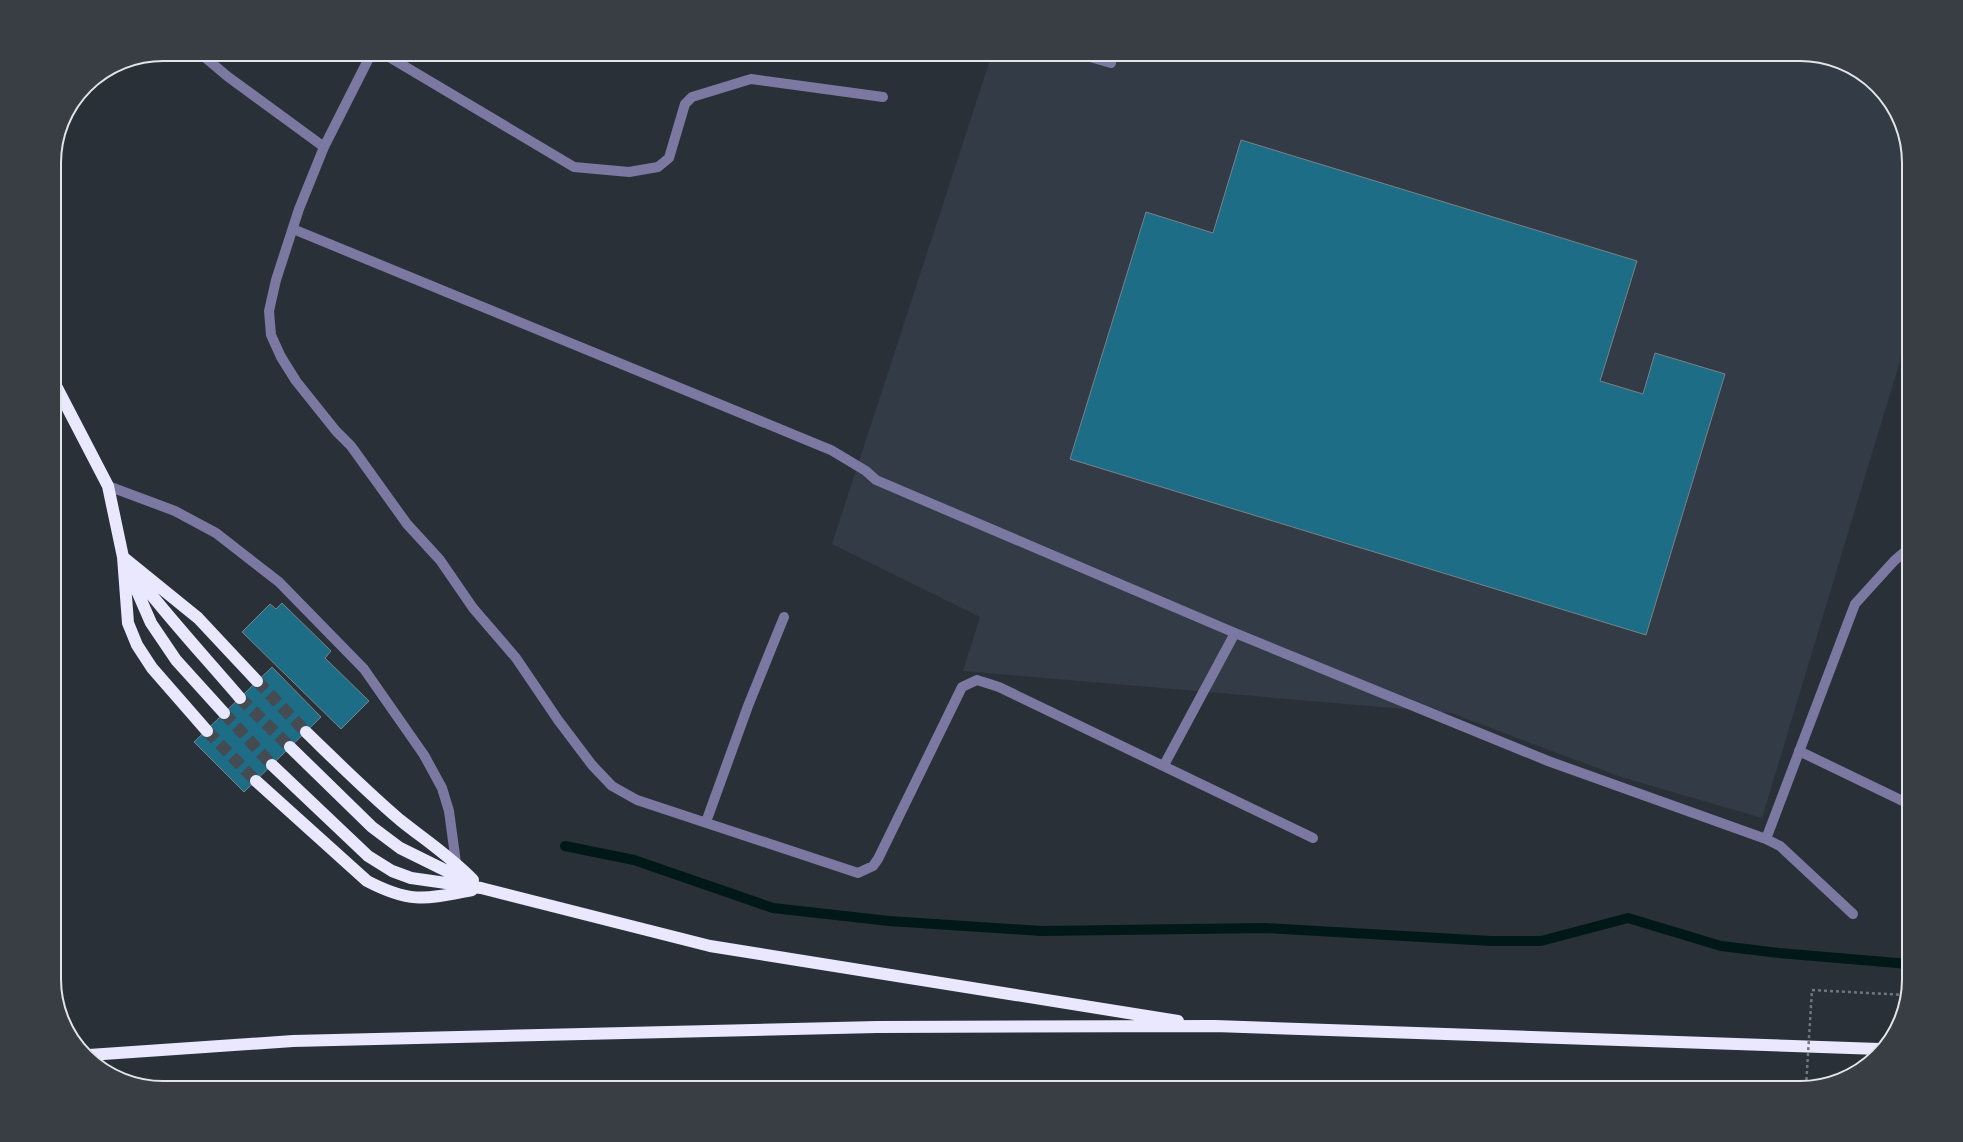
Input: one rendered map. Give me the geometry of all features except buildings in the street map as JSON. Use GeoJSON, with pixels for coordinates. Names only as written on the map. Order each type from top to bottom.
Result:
{"type":"FeatureCollection","features":[{"type":"Feature","properties":{"kind":"highway"},"geometry":{"type":"LineString","coordinates":[[61,395],[108,486],[123,557],[128,623],[137,645],[152,668],[207,730]]}},
{"type":"Feature","properties":{"kind":"highway"},"geometry":{"type":"LineString","coordinates":[[123,557],[198,618],[257,681]]}},
{"type":"Feature","properties":{"kind":"highway"},"geometry":{"type":"LineString","coordinates":[[123,557],[160,608],[240,698]]}},
{"type":"Feature","properties":{"kind":"highway"},"geometry":{"type":"LineString","coordinates":[[123,557],[151,623],[176,660],[224,714]]}},
{"type":"Feature","properties":{"kind":"highway"},"geometry":{"type":"LineString","coordinates":[[306,732],[365,789],[400,820],[456,863],[481,888]]}},
{"type":"Feature","properties":{"kind":"highway"},"geometry":{"type":"LineString","coordinates":[[290,747],[372,827],[400,848],[481,888]]}},
{"type":"Feature","properties":{"kind":"highway"},"geometry":{"type":"LineString","coordinates":[[272,765],[368,856],[392,871],[411,878],[481,888],[710,946],[1215,1026]]}},
{"type":"Feature","properties":{"kind":"highway"},"geometry":{"type":"LineString","coordinates":[[256,781],[367,881],[386,891],[405,897],[430,898],[481,888]]}},
{"type":"Feature","properties":{"kind":"highway"},"geometry":{"type":"LineString","coordinates":[[95,1055],[293,1041],[877,1027],[1215,1026],[1874,1049]]}},
{"type":"Feature","properties":{"kind":"street"},"geometry":{"type":"LineString","coordinates":[[209,61],[227,76],[324,148]]}},
{"type":"Feature","properties":{"kind":"street"},"geometry":{"type":"LineString","coordinates":[[368,61],[324,148],[293,229],[276,280],[269,311],[271,335],[281,358],[296,381],[336,431],[351,446],[407,524],[440,560],[473,608],[516,658],[558,720],[592,764],[612,786],[636,800],[706,822],[787,851],[858,873],[873,866],[882,852],[962,687],[977,680],[999,686],[1313,838]]}},
{"type":"Feature","properties":{"kind":"street"},"geometry":{"type":"LineString","coordinates":[[396,61],[574,167],[629,172],[658,167],[669,158],[685,104],[692,97],[751,79],[882,97]]}},
{"type":"Feature","properties":{"kind":"street"},"geometry":{"type":"LineString","coordinates":[[1104,61],[1111,63]]}},
{"type":"Feature","properties":{"kind":"street"},"geometry":{"type":"LineString","coordinates":[[293,229],[831,450],[866,471],[876,480],[1235,633],[1548,761],[1766,839],[1780,846],[1853,914]]}},
{"type":"Feature","properties":{"kind":"street"},"geometry":{"type":"LineString","coordinates":[[108,486],[175,511],[216,533],[279,582],[364,669],[424,755],[442,788],[449,811],[456,863]]}},
{"type":"Feature","properties":{"kind":"street"},"geometry":{"type":"LineString","coordinates":[[1766,839],[1855,604],[1902,554]]}},
{"type":"Feature","properties":{"kind":"street"},"geometry":{"type":"LineString","coordinates":[[706,822],[748,706],[784,618]]}},
{"type":"Feature","properties":{"kind":"street"},"geometry":{"type":"LineString","coordinates":[[1164,765],[1235,633]]}},
{"type":"Feature","properties":{"kind":"street"},"geometry":{"type":"LineString","coordinates":[[1799,751],[1902,801]]}},
{"type":"Feature","properties":{"kind":"path"},"geometry":{"type":"LineString","coordinates":[[1806,1081],[1812,990],[1901,995]]}},
{"type":"Feature","properties":{"kind":"shaded area"},"geometry":{"type":"Polygon","coordinates":[[[990,61],[1800,61],[1826,64],[1851,75],[1862,82],[1881,101],[1894,124],[1899,137],[1902,156],[1902,354],[1762,818],[1621,777],[1451,713],[963,671],[980,617],[832,544],[990,61]]]}},
{"type":"Feature","properties":{"kind":"waterway"},"geometry":{"type":"LineString","coordinates":[[565,846],[634,860],[773,908],[889,921],[1041,931],[1265,928],[1491,941],[1541,941],[1628,918],[1721,946],[1779,953],[1902,963]]}},
{"type":"Feature","properties":{"kind":"tunnel"},"geometry":{"type":"LineString","coordinates":[[257,681],[306,732]]}},
{"type":"Feature","properties":{"kind":"tunnel"},"geometry":{"type":"LineString","coordinates":[[240,698],[290,747]]}},
{"type":"Feature","properties":{"kind":"tunnel"},"geometry":{"type":"LineString","coordinates":[[224,713],[272,765]]}},
{"type":"Feature","properties":{"kind":"tunnel"},"geometry":{"type":"LineString","coordinates":[[207,731],[256,781]]}}]}
